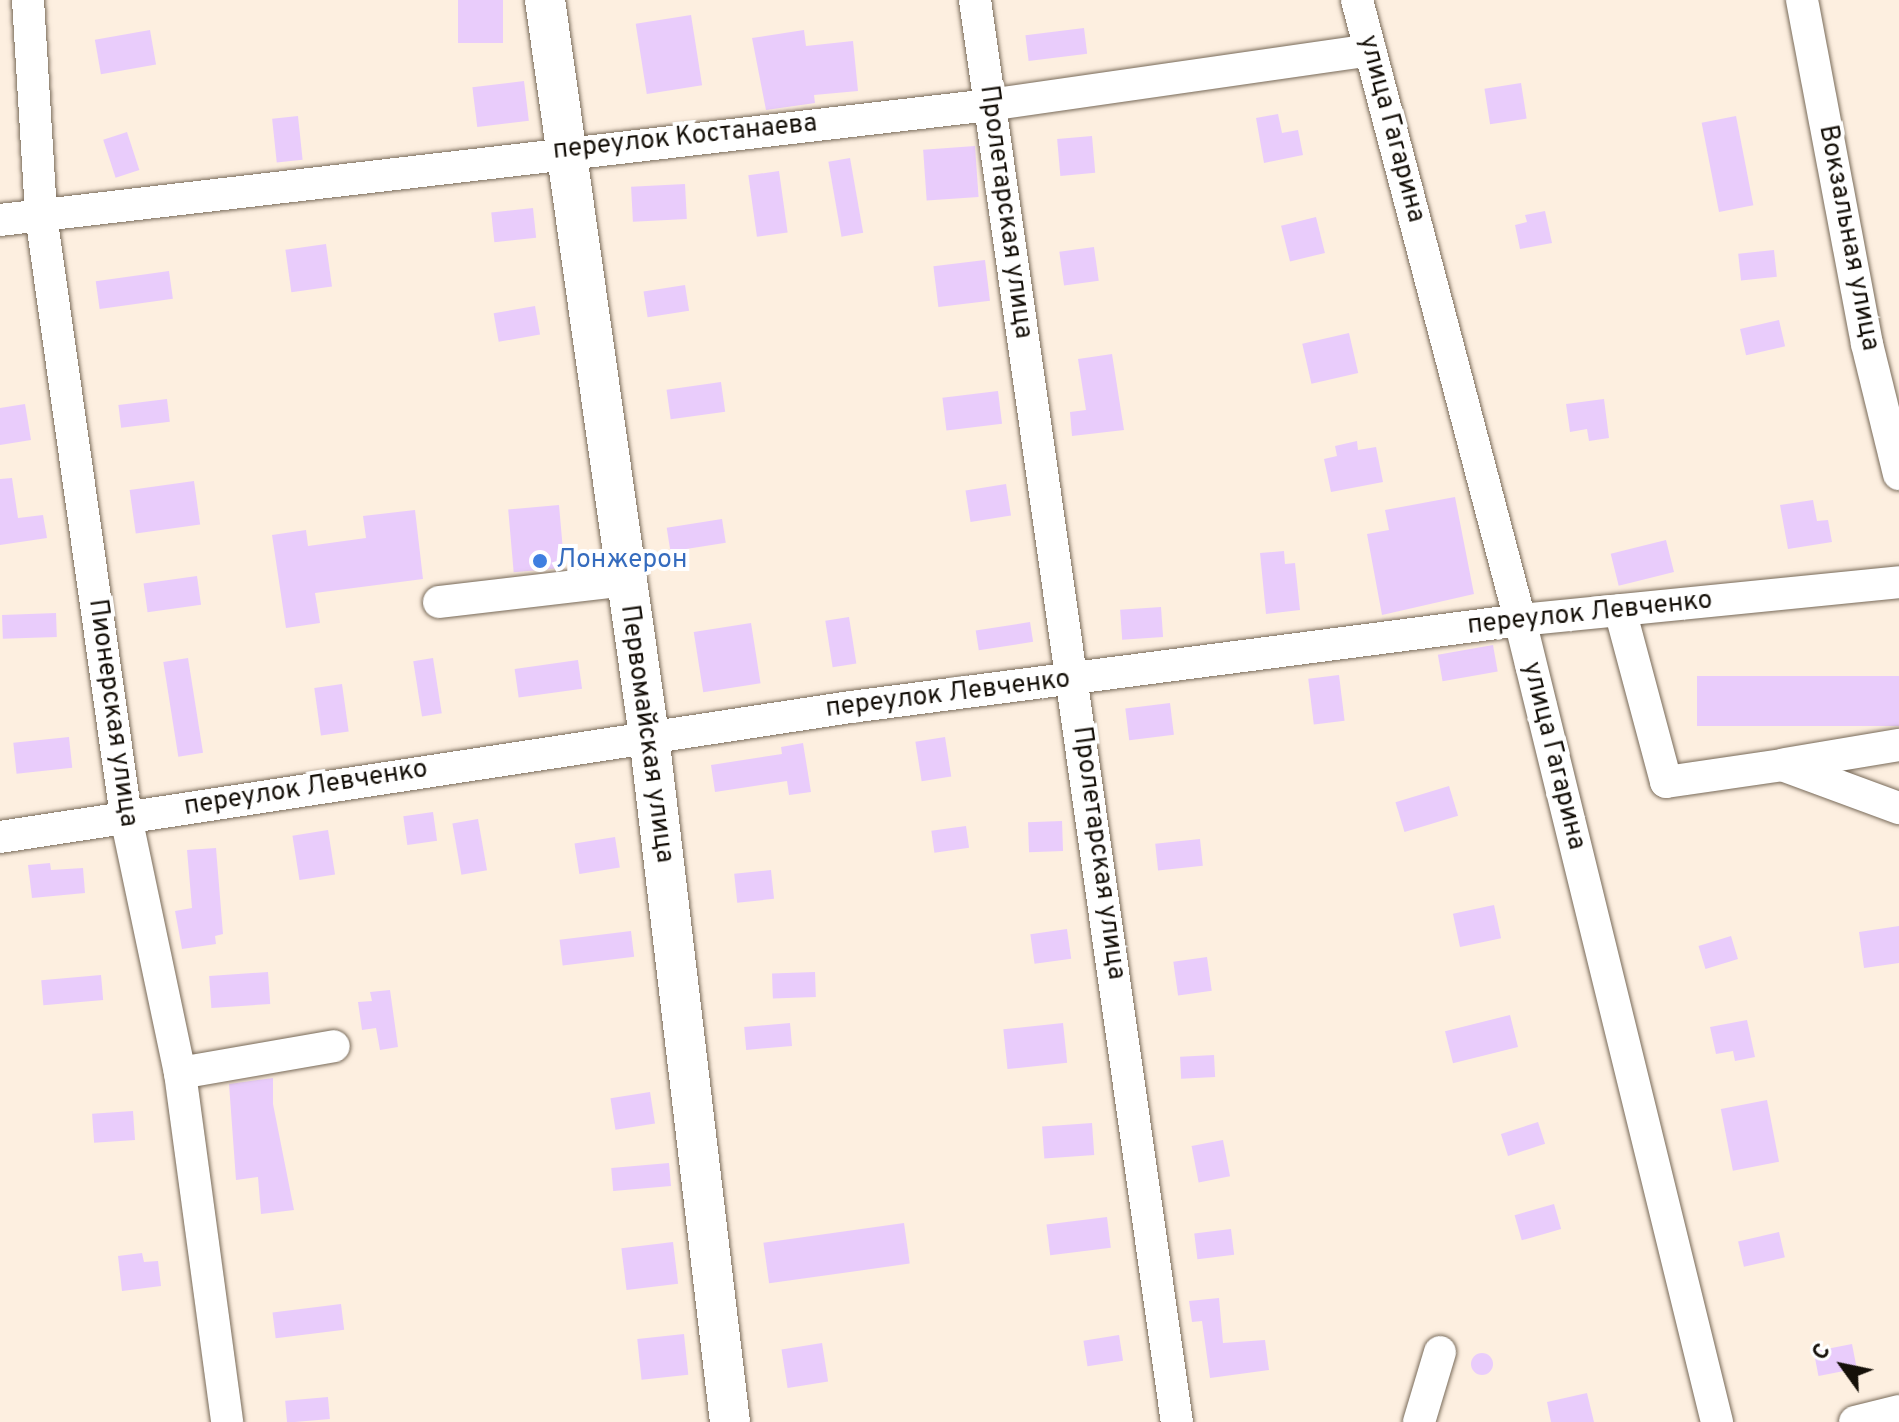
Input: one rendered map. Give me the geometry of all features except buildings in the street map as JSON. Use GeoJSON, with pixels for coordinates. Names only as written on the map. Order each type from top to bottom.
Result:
{"type":"FeatureCollection","features":[{"type":"Feature","properties":{"kind":"main road","name":"Первомайская улица"},"geometry":{"type":"LineString","coordinates":[[545,0],[649,736],[730,1422]]}},
{"type":"Feature","properties":{"kind":"street","name":"Пионерская улица"},"geometry":{"type":"LineString","coordinates":[[28,0],[41,215],[126,817],[180,1073],[227,1422]]}},
{"type":"Feature","properties":{"kind":"street","name":"Пролетарская улица"},"geometry":{"type":"LineString","coordinates":[[975,0],[1074,679],[1177,1422]]}},
{"type":"Feature","properties":{"kind":"street","name":"улица Гагарина"},"geometry":{"type":"LineString","coordinates":[[1357,0],[1520,620],[1717,1422]]}},
{"type":"Feature","properties":{"kind":"street","name":"Вокзальная улица"},"geometry":{"type":"LineString","coordinates":[[1802,0],[1867,344],[1894,428],[1899,474]]}},
{"type":"Feature","properties":{"kind":"street","name":"переулок Костанаева"},"geometry":{"type":"LineString","coordinates":[[0,220],[568,150],[989,105],[1370,50]]}},
{"type":"Feature","properties":{"kind":"street"},"geometry":{"type":"LineString","coordinates":[[439,602],[625,580]]}},
{"type":"Feature","properties":{"kind":"street","name":"переулок Левченко"},"geometry":{"type":"LineString","coordinates":[[0,837],[649,736],[1520,620],[1899,582]]}},
{"type":"Feature","properties":{"kind":"street"},"geometry":{"type":"LineString","coordinates":[[1620,610],[1666,782],[1899,745]]}},
{"type":"Feature","properties":{"kind":"street"},"geometry":{"type":"LineString","coordinates":[[1782,765],[1899,808]]}},
{"type":"Feature","properties":{"kind":"street"},"geometry":{"type":"LineString","coordinates":[[180,1073],[334,1046]]}},
{"type":"Feature","properties":{"kind":"street"},"geometry":{"type":"LineString","coordinates":[[1419,1422],[1440,1352]]}},
{"type":"Feature","properties":{"kind":"street"},"geometry":{"type":"LineString","coordinates":[[1855,1422],[1899,1411]]}},
{"type":"Feature","properties":{"kind":"place","name":"Лонжерон"},"geometry":{"type":"Point","coordinates":[540,561]}}]}
